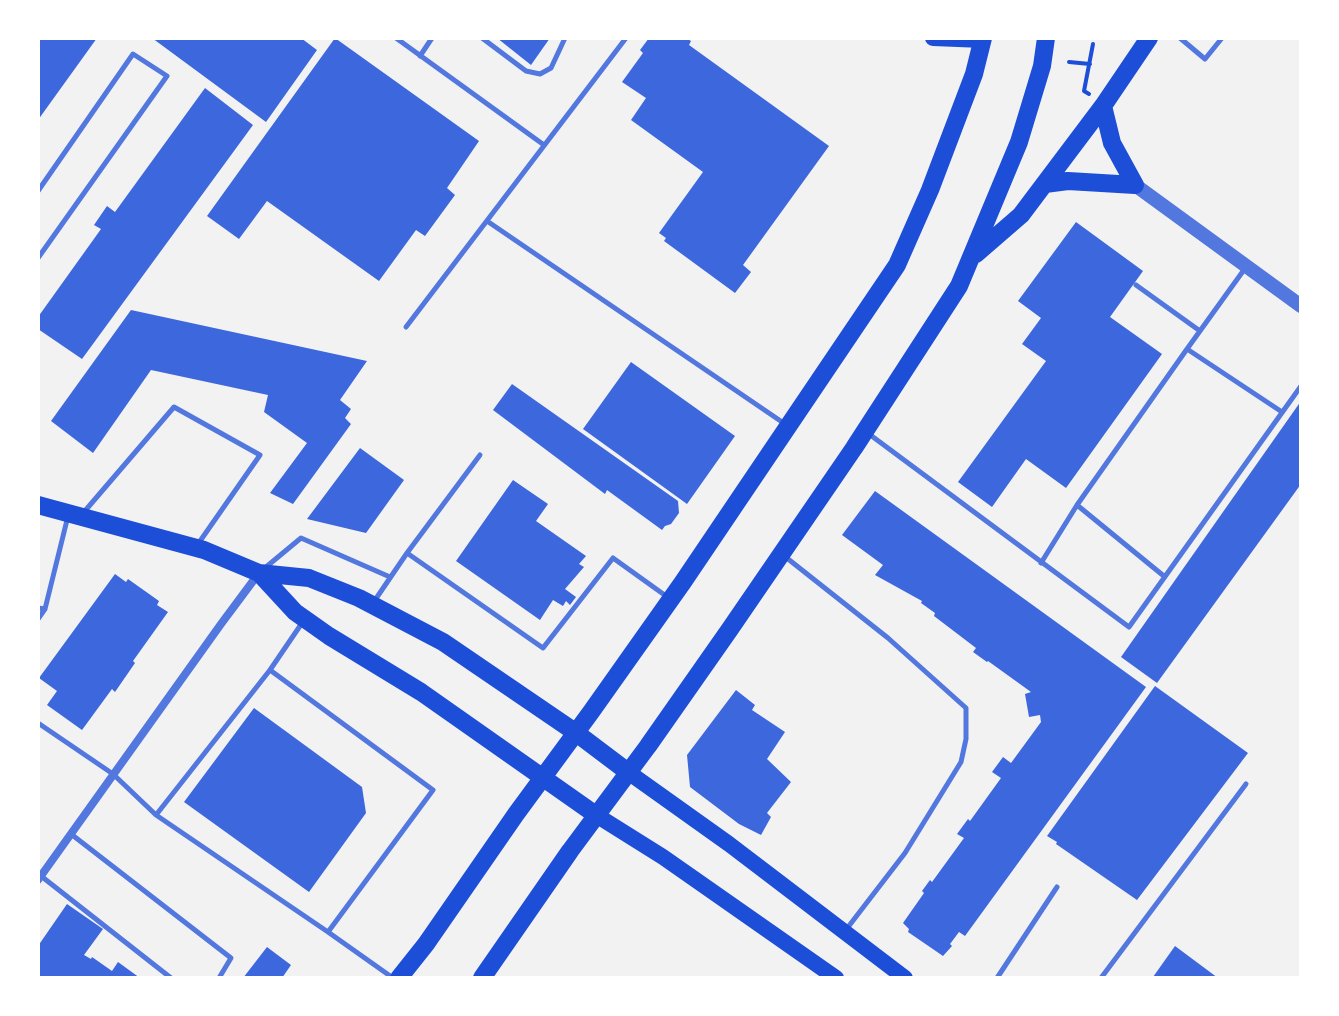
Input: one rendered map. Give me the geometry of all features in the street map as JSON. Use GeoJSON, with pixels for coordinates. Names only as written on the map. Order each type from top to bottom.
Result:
{"type":"FeatureCollection","features":[{"type":"Feature","properties":{"kind":"main road"},"geometry":{"type":"LineString","coordinates":[[396,978],[426,944],[591,712],[897,265],[930,190],[987,39],[933,38]]}},
{"type":"Feature","properties":{"kind":"main road"},"geometry":{"type":"LineString","coordinates":[[482,978],[596,815],[658,733],[865,431],[959,286],[1019,142],[1042,66],[1046,38]]}},
{"type":"Feature","properties":{"kind":"main road"},"geometry":{"type":"LineString","coordinates":[[971,258],[1021,215],[1045,184],[1097,101],[1149,38]]}},
{"type":"Feature","properties":{"kind":"main road"},"geometry":{"type":"LineString","coordinates":[[1097,101],[1112,143],[1135,185]]}},
{"type":"Feature","properties":{"kind":"main road"},"geometry":{"type":"LineString","coordinates":[[1045,184],[1068,181],[1135,185]]}},
{"type":"Feature","properties":{"kind":"main road"},"geometry":{"type":"LineString","coordinates":[[38,505],[195,548],[259,573],[309,578],[372,605],[443,642],[575,732],[905,978]]}},
{"type":"Feature","properties":{"kind":"main road"},"geometry":{"type":"LineString","coordinates":[[259,573],[295,612],[421,692],[836,978]]}},
{"type":"Feature","properties":{"kind":"street"},"geometry":{"type":"LineString","coordinates":[[1135,185],[1301,306]]}},
{"type":"Feature","properties":{"kind":"street"},"geometry":{"type":"LineString","coordinates":[[40,878],[259,573]]}},
{"type":"Feature","properties":{"kind":"lane"},"geometry":{"type":"LineString","coordinates":[[396,38],[544,145]]}},
{"type":"Feature","properties":{"kind":"lane"},"geometry":{"type":"LineString","coordinates":[[420,56],[432,38]]}},
{"type":"Feature","properties":{"kind":"lane"},"geometry":{"type":"LineString","coordinates":[[482,38],[526,71],[540,74],[551,68],[565,38]]}},
{"type":"Feature","properties":{"kind":"lane"},"geometry":{"type":"LineString","coordinates":[[406,327],[626,38]]}},
{"type":"Feature","properties":{"kind":"lane"},"geometry":{"type":"LineString","coordinates":[[1180,38],[1205,59],[1222,38]]}},
{"type":"Feature","properties":{"kind":"lane"},"geometry":{"type":"LineString","coordinates":[[38,191],[133,54],[167,76],[38,258]]}},
{"type":"Feature","properties":{"kind":"lane"},"geometry":{"type":"LineString","coordinates":[[487,221],[789,427]]}},
{"type":"Feature","properties":{"kind":"lane"},"geometry":{"type":"LineString","coordinates":[[1041,563],[1077,505],[1247,266]]}},
{"type":"Feature","properties":{"kind":"lane"},"geometry":{"type":"LineString","coordinates":[[1136,285],[1200,331]]}},
{"type":"Feature","properties":{"kind":"lane"},"geometry":{"type":"LineString","coordinates":[[1187,349],[1282,412]]}},
{"type":"Feature","properties":{"kind":"lane"},"geometry":{"type":"LineString","coordinates":[[865,431],[1129,627],[1301,386]]}},
{"type":"Feature","properties":{"kind":"lane"},"geometry":{"type":"LineString","coordinates":[[38,619],[74,515],[174,407],[260,455],[195,548]]}},
{"type":"Feature","properties":{"kind":"lane"},"geometry":{"type":"LineString","coordinates":[[372,605],[480,455]]}},
{"type":"Feature","properties":{"kind":"lane"},"geometry":{"type":"LineString","coordinates":[[1077,505],[1165,577]]}},
{"type":"Feature","properties":{"kind":"lane"},"geometry":{"type":"LineString","coordinates":[[259,573],[301,538],[390,577]]}},
{"type":"Feature","properties":{"kind":"lane"},"geometry":{"type":"LineString","coordinates":[[407,553],[543,648],[613,558],[670,599]]}},
{"type":"Feature","properties":{"kind":"lane"},"geometry":{"type":"LineString","coordinates":[[781,554],[877,628],[966,708],[966,739],[961,762],[905,853],[845,932]]}},
{"type":"Feature","properties":{"kind":"lane"},"geometry":{"type":"LineString","coordinates":[[156,815],[270,670],[305,619]]}},
{"type":"Feature","properties":{"kind":"lane"},"geometry":{"type":"LineString","coordinates":[[270,670],[433,790],[328,932]]}},
{"type":"Feature","properties":{"kind":"lane"},"geometry":{"type":"LineString","coordinates":[[38,723],[113,774],[156,815],[396,978]]}},
{"type":"Feature","properties":{"kind":"lane"},"geometry":{"type":"LineString","coordinates":[[1101,978],[1246,784]]}},
{"type":"Feature","properties":{"kind":"lane"},"geometry":{"type":"LineString","coordinates":[[71,834],[231,958],[219,978]]}},
{"type":"Feature","properties":{"kind":"lane"},"geometry":{"type":"LineString","coordinates":[[40,878],[171,978]]}},
{"type":"Feature","properties":{"kind":"lane"},"geometry":{"type":"LineString","coordinates":[[997,978],[1057,887]]}},
{"type":"Feature","properties":{"kind":"path"},"geometry":{"type":"LineString","coordinates":[[1093,44],[1084,91],[1097,101]]}},
{"type":"Feature","properties":{"kind":"path"},"geometry":{"type":"LineString","coordinates":[[1069,62],[1090,64]]}},
{"type":"Feature","properties":{"kind":"building"},"geometry":{"type":"Polygon","coordinates":[[[38,38],[97,38],[38,120],[38,38]]]}},
{"type":"Feature","properties":{"kind":"building"},"geometry":{"type":"Polygon","coordinates":[[[152,38],[301,38],[317,50],[266,122],[152,38]]]}},
{"type":"Feature","properties":{"kind":"building"},"geometry":{"type":"Polygon","coordinates":[[[335,38],[479,141],[447,188],[455,195],[425,236],[416,230],[379,281],[267,201],[239,239],[207,216],[335,38]]]}},
{"type":"Feature","properties":{"kind":"building"},"geometry":{"type":"Polygon","coordinates":[[[497,38],[550,38],[531,65],[497,38]]]}},
{"type":"Feature","properties":{"kind":"building"},"geometry":{"type":"Polygon","coordinates":[[[649,38],[686,38],[691,41],[689,45],[829,146],[743,265],[751,272],[735,293],[664,241],[666,238],[659,233],[703,172],[631,120],[646,98],[622,82],[643,53],[640,50],[649,38]]]}},
{"type":"Feature","properties":{"kind":"building"},"geometry":{"type":"Polygon","coordinates":[[[205,88],[253,125],[82,359],[38,329],[38,317],[101,229],[94,225],[107,206],[115,212],[205,88]]]}},
{"type":"Feature","properties":{"kind":"building"},"geometry":{"type":"Polygon","coordinates":[[[1076,222],[1143,271],[1110,317],[1162,354],[1066,488],[1026,459],[992,507],[958,482],[1046,361],[1022,344],[1041,318],[1018,301],[1076,222]]]}},
{"type":"Feature","properties":{"kind":"building"},"geometry":{"type":"Polygon","coordinates":[[[131,310],[367,361],[340,400],[351,409],[345,418],[351,424],[293,504],[270,493],[307,443],[264,412],[268,395],[151,370],[93,453],[51,421],[131,310]]]}},
{"type":"Feature","properties":{"kind":"building"},"geometry":{"type":"Polygon","coordinates":[[[631,362],[735,436],[687,504],[583,429],[631,362]]]}},
{"type":"Feature","properties":{"kind":"building"},"geometry":{"type":"Polygon","coordinates":[[[512,384],[678,501],[679,513],[671,524],[662,530],[607,490],[605,494],[493,410],[512,384]]]}},
{"type":"Feature","properties":{"kind":"building"},"geometry":{"type":"Polygon","coordinates":[[[1301,401],[1301,484],[1157,683],[1121,657],[1301,401]]]}},
{"type":"Feature","properties":{"kind":"building"},"geometry":{"type":"Polygon","coordinates":[[[360,448],[404,480],[366,533],[307,519],[360,448]]]}},
{"type":"Feature","properties":{"kind":"building"},"geometry":{"type":"Polygon","coordinates":[[[513,480],[548,504],[536,521],[586,556],[579,564],[584,567],[565,589],[576,597],[570,605],[566,601],[563,606],[553,600],[540,620],[456,561],[513,480]]]}},
{"type":"Feature","properties":{"kind":"building"},"geometry":{"type":"Polygon","coordinates":[[[875,491],[1146,687],[965,936],[959,932],[943,956],[908,932],[903,923],[924,893],[922,891],[964,838],[957,834],[1001,778],[992,772],[1003,757],[1011,763],[1041,722],[1040,715],[1029,717],[1025,694],[1031,692],[973,652],[976,648],[934,616],[935,613],[922,601],[875,575],[883,565],[842,535],[875,491]]]}},
{"type":"Feature","properties":{"kind":"building"},"geometry":{"type":"Polygon","coordinates":[[[115,574],[126,582],[128,579],[159,601],[157,605],[168,612],[115,692],[112,689],[82,730],[47,705],[57,691],[39,678],[115,574]]]}},
{"type":"Feature","properties":{"kind":"building"},"geometry":{"type":"Polygon","coordinates":[[[1155,686],[1248,753],[1137,900],[1047,836],[1155,686]]]}},
{"type":"Feature","properties":{"kind":"building"},"geometry":{"type":"Polygon","coordinates":[[[736,690],[755,705],[752,710],[785,732],[767,759],[791,782],[767,813],[771,817],[761,835],[739,824],[690,787],[687,755],[736,690]]]}},
{"type":"Feature","properties":{"kind":"building"},"geometry":{"type":"Polygon","coordinates":[[[254,708],[362,787],[366,813],[309,892],[184,802],[254,708]]]}},
{"type":"Feature","properties":{"kind":"building"},"geometry":{"type":"Polygon","coordinates":[[[67,904],[103,929],[84,955],[112,971],[118,962],[140,978],[38,978],[38,946],[67,904]]]}},
{"type":"Feature","properties":{"kind":"building"},"geometry":{"type":"Polygon","coordinates":[[[1175,946],[1218,978],[1153,977],[1175,946]]]}},
{"type":"Feature","properties":{"kind":"building"},"geometry":{"type":"Polygon","coordinates":[[[267,947],[291,965],[282,978],[243,978],[267,947]]]}}]}
